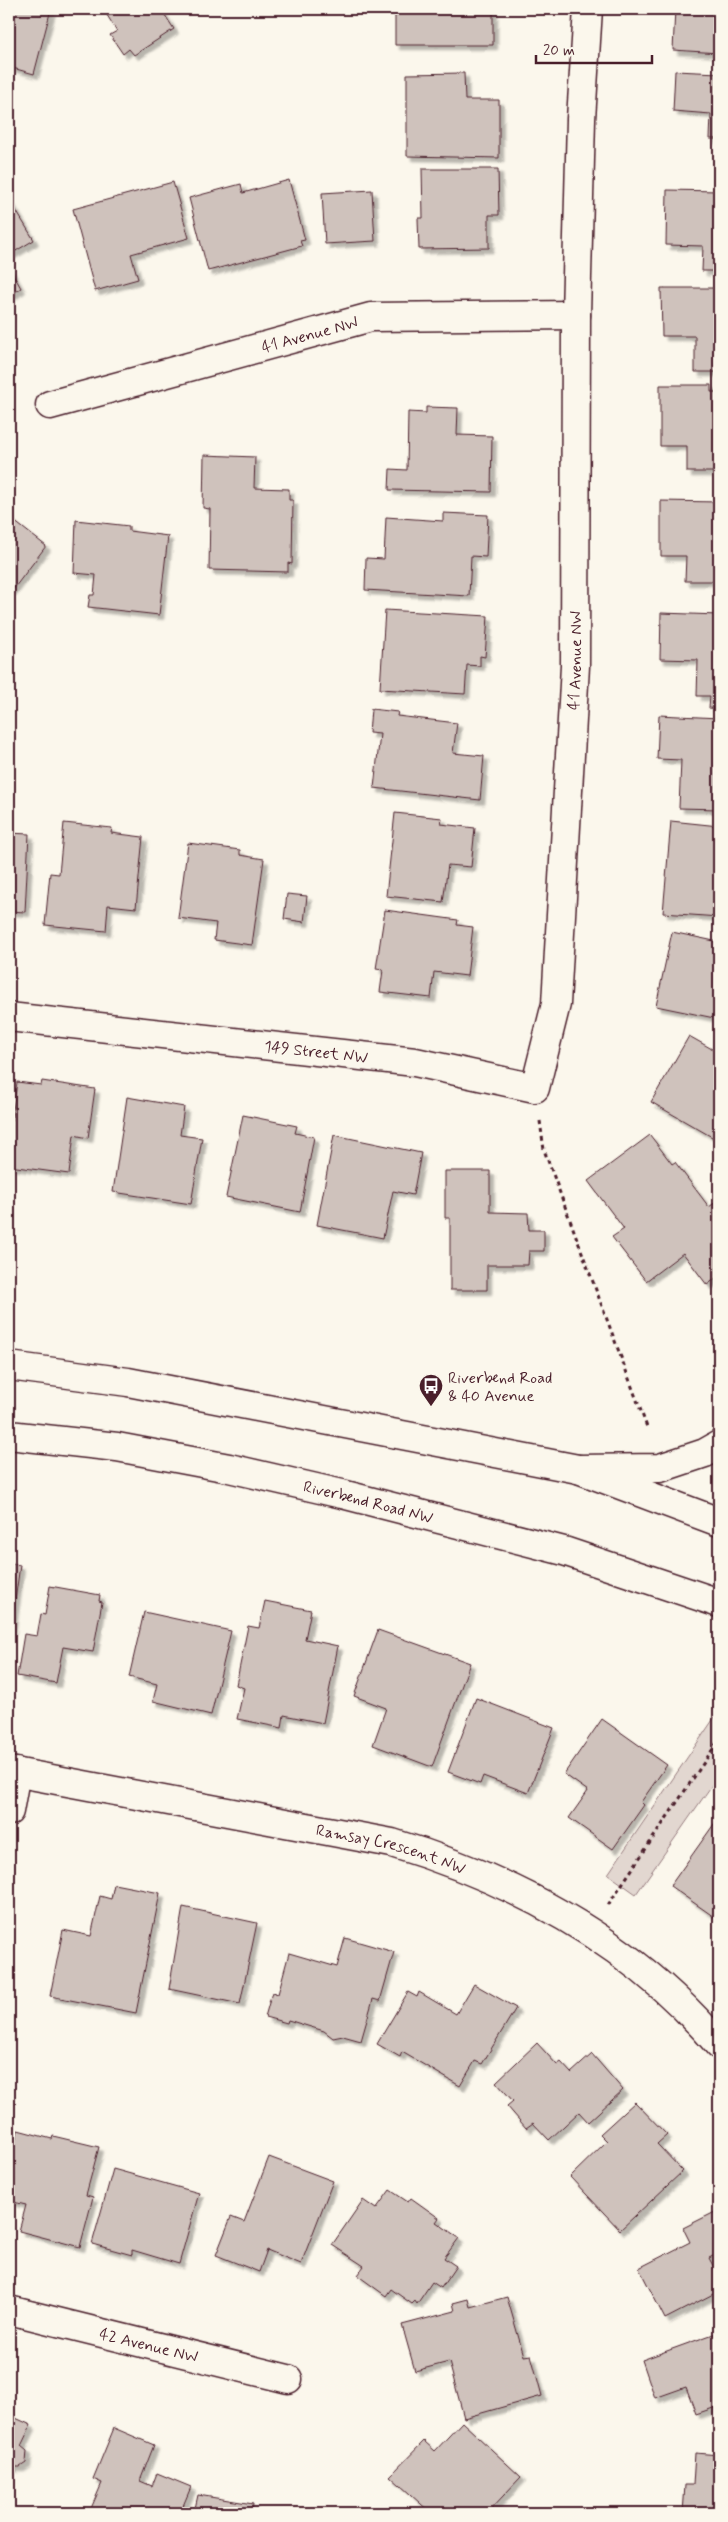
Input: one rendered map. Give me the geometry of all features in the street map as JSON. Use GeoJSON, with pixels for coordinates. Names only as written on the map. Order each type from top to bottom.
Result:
{"type":"FeatureCollection","features":[{"type":"Feature","properties":{"kind":"street","name":"41 Avenue NW"},"geometry":{"type":"LineString","coordinates":[[535,1088],[556,1004],[575,666],[576,315],[581,119],[588,9]]}},
{"type":"Feature","properties":{"kind":"street","name":"41 Avenue NW"},"geometry":{"type":"LineString","coordinates":[[50,405],[371,317],[576,315]]}},
{"type":"Feature","properties":{"kind":"street","name":"149 Street NW"},"geometry":{"type":"LineString","coordinates":[[9,1017],[415,1062],[535,1088]]}},
{"type":"Feature","properties":{"kind":"street"},"geometry":{"type":"LineString","coordinates":[[9,1366],[128,1382],[578,1469],[719,1522]]}},
{"type":"Feature","properties":{"kind":"street","name":"Riverbend Road NW"},"geometry":{"type":"LineString","coordinates":[[9,1436],[126,1449],[229,1468],[332,1492],[564,1551],[719,1604]]}},
{"type":"Feature","properties":{"kind":"street"},"geometry":{"type":"LineString","coordinates":[[578,1469],[660,1468],[705,1454],[719,1445]]}},
{"type":"Feature","properties":{"kind":"street"},"geometry":{"type":"LineString","coordinates":[[9,1811],[12,1772]]}},
{"type":"Feature","properties":{"kind":"street","name":"Ramsay Crescent NW"},"geometry":{"type":"LineString","coordinates":[[12,1772],[392,1843],[443,1858],[492,1878],[540,1902],[586,1930],[632,1962],[674,1998],[719,2045]]}},
{"type":"Feature","properties":{"kind":"street","name":"42 Avenue NW"},"geometry":{"type":"LineString","coordinates":[[9,2310],[288,2379]]}},
{"type":"Feature","properties":{"kind":"path"},"geometry":{"type":"LineString","coordinates":[[535,1088],[544,1150],[648,1430]]}},
{"type":"Feature","properties":{"kind":"path"},"geometry":{"type":"LineString","coordinates":[[586,1930],[610,1902],[719,1740]]}},
{"type":"Feature","properties":{"kind":"shaded area"},"geometry":{"type":"Polygon","coordinates":[[[719,1711],[719,1775],[636,1894],[608,1874],[719,1711]]]}},
{"type":"Feature","properties":{"kind":"building"},"geometry":{"type":"Polygon","coordinates":[[[9,9],[51,9],[34,74],[9,67],[9,9]]]}},
{"type":"Feature","properties":{"kind":"building"},"geometry":{"type":"Polygon","coordinates":[[[110,9],[161,9],[174,29],[134,55],[129,49],[123,54],[110,35],[117,31],[105,12],[110,9]]]}},
{"type":"Feature","properties":{"kind":"building"},"geometry":{"type":"Polygon","coordinates":[[[395,9],[493,9],[493,45],[395,45],[395,9]]]}},
{"type":"Feature","properties":{"kind":"building"},"geometry":{"type":"Polygon","coordinates":[[[675,9],[719,9],[719,53],[673,50],[675,9]]]}},
{"type":"Feature","properties":{"kind":"building"},"geometry":{"type":"Polygon","coordinates":[[[675,71],[719,73],[719,139],[710,139],[711,114],[673,111],[675,71]]]}},
{"type":"Feature","properties":{"kind":"building"},"geometry":{"type":"Polygon","coordinates":[[[464,73],[465,100],[499,100],[499,158],[407,156],[407,74],[464,73]]]}},
{"type":"Feature","properties":{"kind":"building"},"geometry":{"type":"Polygon","coordinates":[[[422,169],[498,169],[499,215],[489,215],[489,248],[419,249],[418,218],[423,218],[422,169]]]}},
{"type":"Feature","properties":{"kind":"building"},"geometry":{"type":"Polygon","coordinates":[[[289,180],[305,240],[300,241],[302,246],[208,271],[189,198],[241,184],[243,193],[289,180]]]}},
{"type":"Feature","properties":{"kind":"building"},"geometry":{"type":"Polygon","coordinates":[[[173,182],[189,238],[131,254],[138,279],[95,291],[73,209],[173,182]]]}},
{"type":"Feature","properties":{"kind":"building"},"geometry":{"type":"Polygon","coordinates":[[[372,190],[375,241],[325,244],[322,193],[372,190]]]}},
{"type":"Feature","properties":{"kind":"building"},"geometry":{"type":"Polygon","coordinates":[[[667,190],[719,191],[719,271],[702,271],[703,246],[666,245],[667,190]]]}},
{"type":"Feature","properties":{"kind":"building"},"geometry":{"type":"Polygon","coordinates":[[[9,199],[34,240],[9,255],[9,199]]]}},
{"type":"Feature","properties":{"kind":"building"},"geometry":{"type":"Polygon","coordinates":[[[9,267],[21,288],[9,296],[9,267]]]}},
{"type":"Feature","properties":{"kind":"building"},"geometry":{"type":"Polygon","coordinates":[[[661,288],[717,288],[719,372],[695,372],[695,336],[662,336],[661,288]]]}},
{"type":"Feature","properties":{"kind":"building"},"geometry":{"type":"Polygon","coordinates":[[[660,385],[711,385],[711,392],[719,392],[719,472],[687,472],[687,446],[660,446],[660,385]]]}},
{"type":"Feature","properties":{"kind":"building"},"geometry":{"type":"Polygon","coordinates":[[[426,407],[458,408],[457,435],[492,436],[491,492],[389,490],[390,469],[407,470],[408,412],[426,413],[426,407]]]}},
{"type":"Feature","properties":{"kind":"building"},"geometry":{"type":"Polygon","coordinates":[[[204,455],[255,457],[254,488],[289,489],[289,500],[293,500],[292,564],[288,563],[288,572],[209,570],[210,509],[203,508],[204,455]]]}},
{"type":"Feature","properties":{"kind":"building"},"geometry":{"type":"Polygon","coordinates":[[[661,501],[719,502],[719,581],[685,581],[686,556],[661,556],[661,501]]]}},
{"type":"Feature","properties":{"kind":"building"},"geometry":{"type":"Polygon","coordinates":[[[443,513],[488,515],[486,557],[471,556],[469,596],[365,590],[366,558],[384,559],[386,517],[443,521],[443,513]]]}},
{"type":"Feature","properties":{"kind":"building"},"geometry":{"type":"Polygon","coordinates":[[[9,517],[46,546],[12,591],[9,588],[9,517]]]}},
{"type":"Feature","properties":{"kind":"building"},"geometry":{"type":"Polygon","coordinates":[[[76,520],[129,526],[129,531],[168,536],[159,615],[88,607],[90,595],[94,595],[96,575],[74,573],[76,520]]]}},
{"type":"Feature","properties":{"kind":"building"},"geometry":{"type":"Polygon","coordinates":[[[385,610],[488,616],[485,657],[480,656],[480,666],[467,665],[465,694],[380,689],[385,610]]]}},
{"type":"Feature","properties":{"kind":"building"},"geometry":{"type":"Polygon","coordinates":[[[661,613],[719,615],[719,709],[709,708],[710,696],[697,696],[698,660],[660,659],[661,613]]]}},
{"type":"Feature","properties":{"kind":"building"},"geometry":{"type":"Polygon","coordinates":[[[371,709],[398,712],[397,716],[457,723],[453,753],[484,756],[480,800],[374,788],[380,734],[369,733],[371,709]]]}},
{"type":"Feature","properties":{"kind":"building"},"geometry":{"type":"Polygon","coordinates":[[[659,715],[719,718],[719,809],[679,808],[681,760],[657,759],[659,715]]]}},
{"type":"Feature","properties":{"kind":"building"},"geometry":{"type":"Polygon","coordinates":[[[395,813],[442,818],[441,824],[475,828],[471,867],[448,865],[443,902],[386,896],[395,813]]]}},
{"type":"Feature","properties":{"kind":"building"},"geometry":{"type":"Polygon","coordinates":[[[671,821],[719,826],[719,917],[663,913],[671,821]]]}},
{"type":"Feature","properties":{"kind":"building"},"geometry":{"type":"Polygon","coordinates":[[[64,823],[112,828],[111,833],[143,837],[136,908],[108,905],[106,931],[45,925],[50,873],[59,874],[64,823]]]}},
{"type":"Feature","properties":{"kind":"building"},"geometry":{"type":"Polygon","coordinates":[[[9,833],[29,834],[25,912],[9,911],[9,833]]]}},
{"type":"Feature","properties":{"kind":"building"},"geometry":{"type":"Polygon","coordinates":[[[188,843],[240,850],[240,855],[264,859],[252,945],[214,940],[216,923],[178,918],[188,843]]]}},
{"type":"Feature","properties":{"kind":"building"},"geometry":{"type":"Polygon","coordinates":[[[287,894],[307,896],[304,922],[284,919],[287,894]]]}},
{"type":"Feature","properties":{"kind":"building"},"geometry":{"type":"Polygon","coordinates":[[[385,910],[458,920],[457,925],[473,927],[467,976],[434,972],[431,998],[380,992],[383,970],[376,969],[385,910]]]}},
{"type":"Feature","properties":{"kind":"building"},"geometry":{"type":"Polygon","coordinates":[[[672,932],[719,942],[719,1019],[656,1006],[672,932]]]}},
{"type":"Feature","properties":{"kind":"building"},"geometry":{"type":"Polygon","coordinates":[[[689,1036],[719,1053],[719,1141],[651,1102],[689,1036]]]}},
{"type":"Feature","properties":{"kind":"building"},"geometry":{"type":"Polygon","coordinates":[[[42,1081],[95,1089],[88,1138],[74,1135],[69,1174],[9,1166],[9,1138],[17,1082],[41,1085],[42,1081]]]}},
{"type":"Feature","properties":{"kind":"building"},"geometry":{"type":"Polygon","coordinates":[[[127,1097],[184,1107],[180,1135],[202,1138],[191,1204],[113,1192],[127,1097]]]}},
{"type":"Feature","properties":{"kind":"building"},"geometry":{"type":"Polygon","coordinates":[[[243,1115],[297,1126],[295,1133],[314,1137],[300,1212],[226,1197],[243,1115]]]}},
{"type":"Feature","properties":{"kind":"building"},"geometry":{"type":"Polygon","coordinates":[[[334,1135],[421,1153],[413,1195],[393,1191],[383,1238],[317,1225],[334,1135]]]}},
{"type":"Feature","properties":{"kind":"building"},"geometry":{"type":"Polygon","coordinates":[[[650,1135],[672,1164],[675,1162],[709,1207],[716,1202],[719,1207],[719,1276],[707,1285],[683,1253],[646,1281],[612,1237],[624,1229],[588,1181],[650,1135]]]}},
{"type":"Feature","properties":{"kind":"building"},"geometry":{"type":"Polygon","coordinates":[[[445,1171],[490,1171],[490,1212],[528,1213],[529,1230],[544,1230],[544,1251],[529,1251],[528,1265],[487,1265],[487,1290],[450,1290],[450,1218],[445,1218],[445,1171]]]}},
{"type":"Feature","properties":{"kind":"building"},"geometry":{"type":"Polygon","coordinates":[[[9,1563],[20,1565],[11,1630],[9,1630],[9,1563]]]}},
{"type":"Feature","properties":{"kind":"building"},"geometry":{"type":"Polygon","coordinates":[[[50,1586],[100,1595],[99,1601],[102,1602],[93,1652],[63,1647],[56,1683],[17,1676],[24,1634],[37,1636],[41,1614],[45,1615],[50,1586]]]}},
{"type":"Feature","properties":{"kind":"building"},"geometry":{"type":"Polygon","coordinates":[[[265,1601],[311,1610],[305,1639],[338,1646],[323,1723],[284,1715],[282,1728],[237,1719],[244,1688],[236,1685],[248,1626],[259,1628],[265,1601]]]}},
{"type":"Feature","properties":{"kind":"building"},"geometry":{"type":"Polygon","coordinates":[[[144,1612],[231,1631],[211,1715],[153,1701],[157,1684],[129,1677],[144,1612]]]}},
{"type":"Feature","properties":{"kind":"building"},"geometry":{"type":"Polygon","coordinates":[[[378,1630],[470,1663],[432,1767],[373,1745],[386,1708],[354,1696],[378,1630]]]}},
{"type":"Feature","properties":{"kind":"building"},"geometry":{"type":"Polygon","coordinates":[[[476,1698],[554,1728],[528,1793],[483,1776],[480,1784],[448,1772],[476,1698]]]}},
{"type":"Feature","properties":{"kind":"building"},"geometry":{"type":"Polygon","coordinates":[[[602,1719],[667,1765],[641,1802],[644,1805],[613,1849],[569,1818],[588,1791],[564,1774],[602,1719]]]}},
{"type":"Feature","properties":{"kind":"building"},"geometry":{"type":"Polygon","coordinates":[[[719,1817],[719,1916],[717,1919],[670,1886],[719,1817]]]}},
{"type":"Feature","properties":{"kind":"building"},"geometry":{"type":"Polygon","coordinates":[[[114,1884],[160,1893],[136,2013],[50,1996],[63,1930],[91,1936],[100,1896],[111,1899],[114,1884]]]}},
{"type":"Feature","properties":{"kind":"building"},"geometry":{"type":"Polygon","coordinates":[[[183,1907],[257,1923],[240,2004],[169,1989],[183,1907]]]}},
{"type":"Feature","properties":{"kind":"building"},"geometry":{"type":"Polygon","coordinates":[[[345,1938],[394,1952],[380,2001],[373,1999],[361,2041],[343,2036],[333,2038],[324,2031],[288,2020],[287,2023],[265,2017],[272,1992],[278,1994],[289,1953],[337,1967],[345,1938]]]}},
{"type":"Feature","properties":{"kind":"building"},"geometry":{"type":"Polygon","coordinates":[[[474,1984],[516,2008],[482,2064],[475,2061],[460,2086],[402,2052],[400,2057],[377,2044],[408,1992],[417,1997],[419,1992],[456,2014],[474,1984]]]}},
{"type":"Feature","properties":{"kind":"building"},"geometry":{"type":"Polygon","coordinates":[[[537,2043],[557,2065],[561,2062],[571,2073],[592,2054],[623,2090],[588,2122],[579,2112],[549,2140],[533,2123],[526,2128],[507,2106],[513,2101],[496,2082],[537,2043]]]}},
{"type":"Feature","properties":{"kind":"building"},"geometry":{"type":"Polygon","coordinates":[[[635,2102],[667,2135],[657,2144],[683,2171],[620,2230],[570,2177],[607,2141],[600,2134],[635,2102]]]}},
{"type":"Feature","properties":{"kind":"building"},"geometry":{"type":"Polygon","coordinates":[[[18,2130],[52,2139],[53,2136],[99,2147],[86,2195],[93,2197],[80,2247],[19,2231],[26,2205],[9,2201],[9,2165],[18,2130]]]}},
{"type":"Feature","properties":{"kind":"building"},"geometry":{"type":"Polygon","coordinates":[[[269,2157],[333,2181],[301,2264],[267,2250],[259,2272],[216,2255],[231,2217],[244,2222],[269,2157]]]}},
{"type":"Feature","properties":{"kind":"building"},"geometry":{"type":"Polygon","coordinates":[[[113,2169],[199,2193],[179,2264],[132,2250],[132,2255],[92,2244],[113,2169]]]}},
{"type":"Feature","properties":{"kind":"building"},"geometry":{"type":"Polygon","coordinates":[[[390,2190],[408,2202],[411,2198],[439,2218],[436,2222],[459,2238],[444,2258],[456,2266],[441,2288],[432,2282],[417,2304],[415,2301],[412,2304],[391,2289],[386,2296],[357,2275],[364,2266],[332,2245],[363,2200],[376,2209],[390,2190]]]}},
{"type":"Feature","properties":{"kind":"building"},"geometry":{"type":"Polygon","coordinates":[[[719,2210],[719,2253],[709,2258],[719,2277],[719,2291],[665,2319],[639,2268],[690,2242],[683,2228],[719,2210]]]}},
{"type":"Feature","properties":{"kind":"building"},"geometry":{"type":"Polygon","coordinates":[[[507,2297],[524,2356],[531,2355],[542,2396],[464,2418],[449,2362],[415,2371],[402,2325],[455,2311],[453,2303],[468,2299],[470,2307],[507,2297]]]}},
{"type":"Feature","properties":{"kind":"building"},"geometry":{"type":"Polygon","coordinates":[[[719,2332],[719,2406],[696,2414],[686,2387],[655,2398],[642,2360],[719,2332]]]}},
{"type":"Feature","properties":{"kind":"building"},"geometry":{"type":"Polygon","coordinates":[[[9,2415],[31,2425],[21,2446],[27,2451],[26,2463],[20,2467],[11,2467],[9,2471],[9,2415]]]}},
{"type":"Feature","properties":{"kind":"building"},"geometry":{"type":"Polygon","coordinates":[[[719,2421],[719,2440],[718,2440],[716,2422],[719,2421]]]}},
{"type":"Feature","properties":{"kind":"building"},"geometry":{"type":"Polygon","coordinates":[[[462,2422],[521,2477],[487,2513],[431,2513],[390,2476],[424,2441],[435,2451],[462,2422]]]}},
{"type":"Feature","properties":{"kind":"building"},"geometry":{"type":"Polygon","coordinates":[[[114,2428],[154,2445],[140,2481],[152,2486],[157,2473],[191,2487],[180,2513],[89,2513],[102,2483],[93,2479],[114,2428]]]}},
{"type":"Feature","properties":{"kind":"building"},"geometry":{"type":"Polygon","coordinates":[[[695,2453],[719,2455],[719,2513],[683,2513],[685,2485],[693,2485],[695,2453]]]}},
{"type":"Feature","properties":{"kind":"building"},"geometry":{"type":"Polygon","coordinates":[[[198,2495],[253,2504],[252,2513],[194,2513],[198,2495]]]}},
{"type":"Feature","properties":{"kind":"place","name":"Riverbend Road & 40 Avenue"},"geometry":{"type":"Point","coordinates":[431,1407]}}]}
